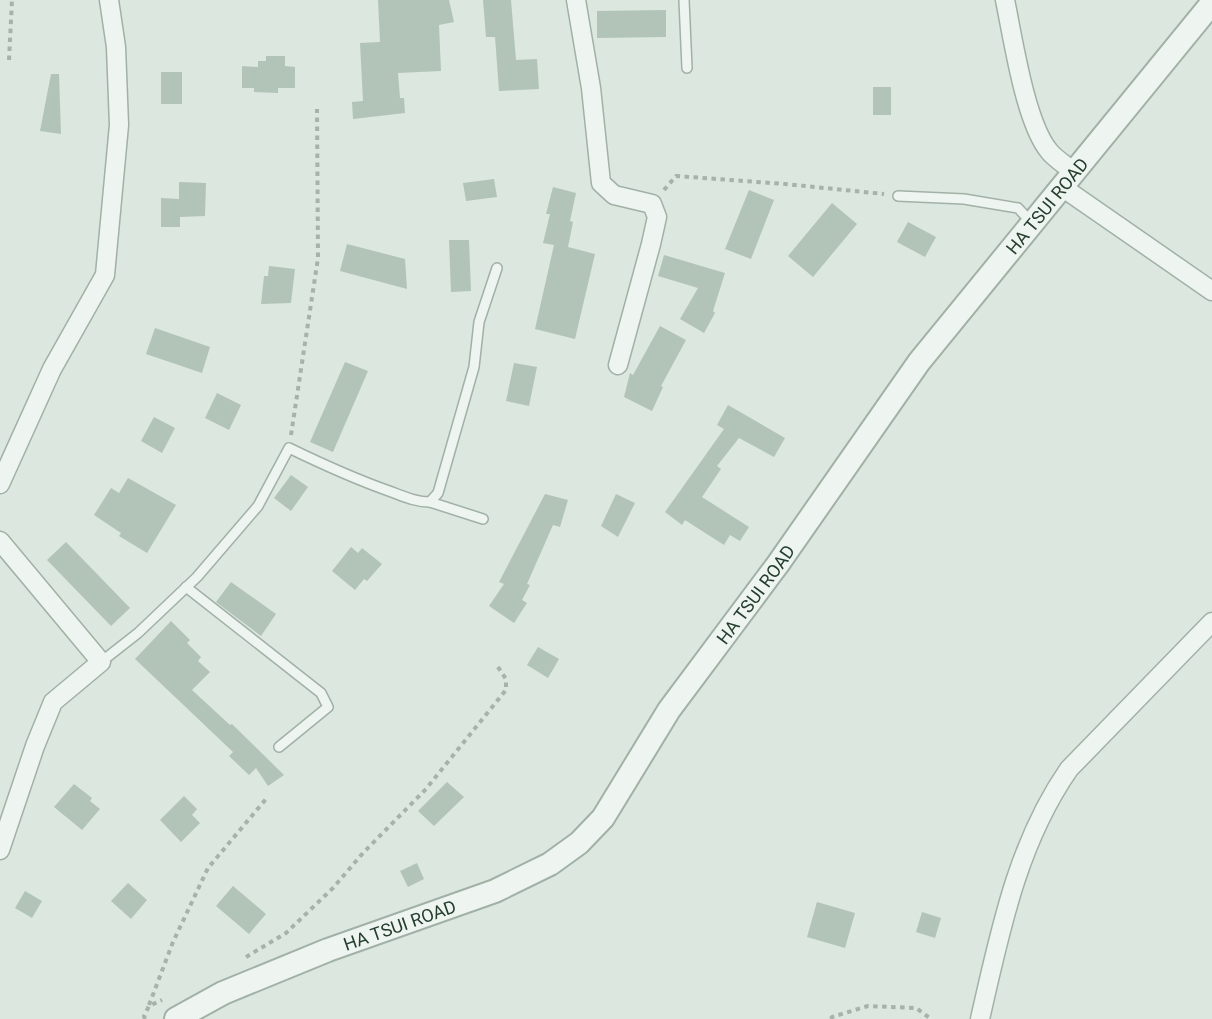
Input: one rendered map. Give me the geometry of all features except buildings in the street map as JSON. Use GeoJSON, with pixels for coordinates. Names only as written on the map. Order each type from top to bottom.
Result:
{"type":"FeatureCollection","features":[{"type":"Feature","properties":{"kind":"street"},"geometry":{"type":"LineString","coordinates":[[0,484],[52,369],[105,275],[119,125],[116,47],[109,0]]}},
{"type":"Feature","properties":{"kind":"street"},"geometry":{"type":"LineString","coordinates":[[576,0],[591,88],[601,183],[614,195],[652,204],[657,217],[618,365]]}},
{"type":"Feature","properties":{"kind":"street"},"geometry":{"type":"LineString","coordinates":[[1005,0],[1020,75],[1036,130],[1068,179],[1212,291]]}},
{"type":"Feature","properties":{"kind":"street","name":"HA TSUI ROAD"},"geometry":{"type":"LineString","coordinates":[[176,1019],[223,993],[328,950],[495,891],[550,864],[579,843],[603,818],[669,710],[778,564],[920,362],[1212,3]]}},
{"type":"Feature","properties":{"kind":"street"},"geometry":{"type":"LineString","coordinates":[[0,541],[101,662],[53,702],[35,746],[0,850]]}},
{"type":"Feature","properties":{"kind":"street"},"geometry":{"type":"LineString","coordinates":[[980,1019],[1009,897],[1031,838],[1053,792],[1069,769],[1212,622]]}},
{"type":"Feature","properties":{"kind":"lane"},"geometry":{"type":"LineString","coordinates":[[684,0],[687,68]]}},
{"type":"Feature","properties":{"kind":"lane"},"geometry":{"type":"LineString","coordinates":[[898,196],[964,198],[1018,208],[1032,223]]}},
{"type":"Feature","properties":{"kind":"lane"},"geometry":{"type":"LineString","coordinates":[[430,502],[438,493],[467,395],[474,367],[479,322],[497,268]]}},
{"type":"Feature","properties":{"kind":"lane"},"geometry":{"type":"LineString","coordinates":[[101,662],[138,633],[186,587],[258,506],[289,448],[384,489],[420,502],[430,502],[483,519]]}},
{"type":"Feature","properties":{"kind":"lane"},"geometry":{"type":"LineString","coordinates":[[186,587],[321,693],[327,707],[279,747]]}},
{"type":"Feature","properties":{"kind":"path"},"geometry":{"type":"LineString","coordinates":[[9,60],[12,0]]}},
{"type":"Feature","properties":{"kind":"path"},"geometry":{"type":"LineString","coordinates":[[289,448],[318,258],[316,109]]}},
{"type":"Feature","properties":{"kind":"path"},"geometry":{"type":"LineString","coordinates":[[652,204],[676,176],[785,184],[898,196]]}},
{"type":"Feature","properties":{"kind":"path"},"geometry":{"type":"LineString","coordinates":[[238,962],[286,933],[333,888],[363,853],[426,789],[506,690],[506,679],[496,664]]}},
{"type":"Feature","properties":{"kind":"path"},"geometry":{"type":"LineString","coordinates":[[145,1019],[144,1016],[173,942],[208,868],[266,799]]}},
{"type":"Feature","properties":{"kind":"path"},"geometry":{"type":"LineString","coordinates":[[148,1006],[169,997]]}},
{"type":"Feature","properties":{"kind":"path"},"geometry":{"type":"LineString","coordinates":[[831,1019],[868,1006],[916,1008],[931,1019]]}}]}
